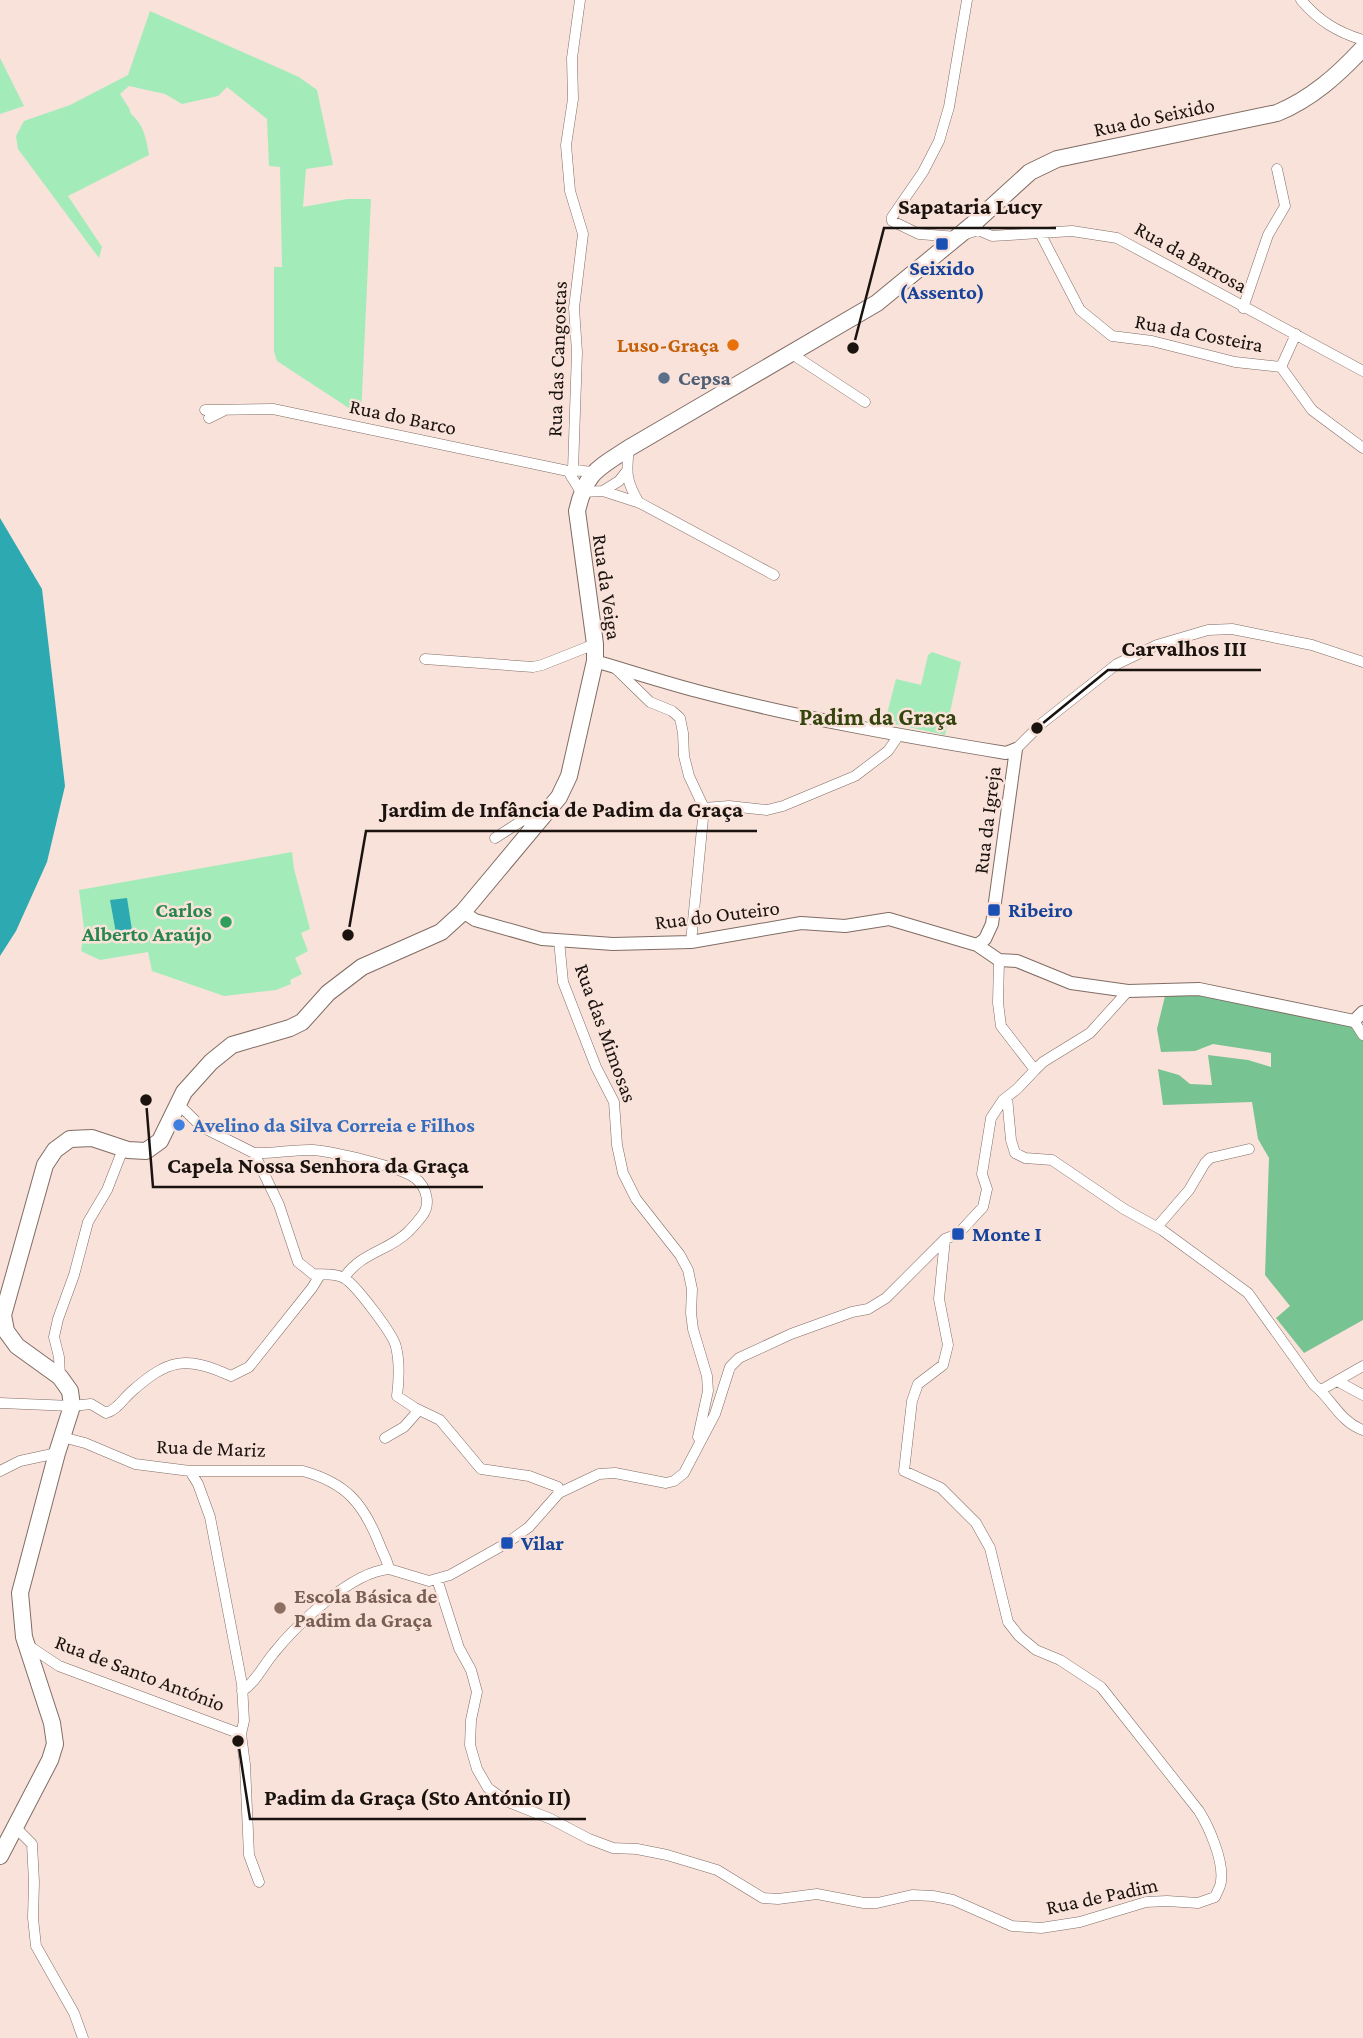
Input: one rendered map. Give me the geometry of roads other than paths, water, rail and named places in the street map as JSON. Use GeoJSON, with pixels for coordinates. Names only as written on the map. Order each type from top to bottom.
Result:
{"type":"FeatureCollection","features":[{"type":"Feature","properties":{"kind":"main road","name":"Rua do Seixido"},"geometry":{"type":"LineString","coordinates":[[593,472],[629,448],[877,303],[1030,173],[1057,159],[1278,113],[1299,104],[1330,80],[1363,48]]}},
{"type":"Feature","properties":{"kind":"main road","name":"Rua da Veiga"},"geometry":{"type":"LineString","coordinates":[[123,1149],[146,1151],[160,1141],[178,1104],[197,1077],[232,1045],[302,1022],[328,993],[362,967],[441,932],[463,912],[559,797],[569,776],[595,661],[595,643],[577,511],[581,492],[593,472]]}},
{"type":"Feature","properties":{"kind":"main road"},"geometry":{"type":"LineString","coordinates":[[1,1850],[50,1760],[54,1744],[52,1723],[26,1644],[20,1593],[72,1406],[70,1391],[60,1377],[17,1346],[6,1331],[3,1315],[44,1165],[55,1150],[70,1139],[92,1138],[123,1149]]}},
{"type":"Feature","properties":{"kind":"street","name":"Rua das Cangostas"},"geometry":{"type":"LineString","coordinates":[[570,471],[577,352],[574,308],[583,233],[570,191],[566,145],[573,99],[572,58],[580,0]]}},
{"type":"Feature","properties":{"kind":"street","name":"Rua da Barrosa"},"geometry":{"type":"LineString","coordinates":[[967,0],[949,107],[939,141],[892,221],[919,234],[936,233],[957,237],[978,230],[992,236],[1072,230],[1117,238],[1363,371]]}},
{"type":"Feature","properties":{"kind":"street"},"geometry":{"type":"LineString","coordinates":[[1301,0],[1313,14],[1338,32],[1363,40]]}},
{"type":"Feature","properties":{"kind":"street"},"geometry":{"type":"LineString","coordinates":[[1243,308],[1268,235],[1284,206],[1277,169]]}},
{"type":"Feature","properties":{"kind":"street","name":"Rua da Costeira"},"geometry":{"type":"LineString","coordinates":[[1040,233],[1080,310],[1112,337],[1152,341],[1235,362],[1281,368],[1312,410],[1363,449]]}},
{"type":"Feature","properties":{"kind":"street","name":"Rua da Costeira"},"geometry":{"type":"LineString","coordinates":[[1281,368],[1296,334]]}},
{"type":"Feature","properties":{"kind":"street"},"geometry":{"type":"LineString","coordinates":[[792,354],[865,402]]}},
{"type":"Feature","properties":{"kind":"street","name":"Rua do Barco"},"geometry":{"type":"LineString","coordinates":[[207,414],[229,408],[273,409],[570,471],[593,472]]}},
{"type":"Feature","properties":{"kind":"street"},"geometry":{"type":"LineString","coordinates":[[629,448],[626,472],[640,503]]}},
{"type":"Feature","properties":{"kind":"street"},"geometry":{"type":"LineString","coordinates":[[570,471],[581,492],[603,491],[640,503],[774,575]]}},
{"type":"Feature","properties":{"kind":"street"},"geometry":{"type":"LineString","coordinates":[[603,491],[619,481],[626,472]]}},
{"type":"Feature","properties":{"kind":"street"},"geometry":{"type":"LineString","coordinates":[[1016,749],[1041,724],[1117,664],[1157,645],[1208,630],[1232,629],[1312,645],[1363,663]]}},
{"type":"Feature","properties":{"kind":"street"},"geometry":{"type":"LineString","coordinates":[[425,659],[533,667],[595,643]]}},
{"type":"Feature","properties":{"kind":"street","name":"Rua da Igreja"},"geometry":{"type":"LineString","coordinates":[[595,661],[697,691],[899,735],[1006,753],[1016,749],[992,924],[985,939],[977,945]]}},
{"type":"Feature","properties":{"kind":"street"},"geometry":{"type":"LineString","coordinates":[[614,667],[650,702],[672,711],[680,718],[689,776],[704,807],[691,942]]}},
{"type":"Feature","properties":{"kind":"street"},"geometry":{"type":"LineString","coordinates":[[704,807],[729,806],[767,810],[783,806],[855,776],[888,751],[899,735]]}},
{"type":"Feature","properties":{"kind":"street"},"geometry":{"type":"LineString","coordinates":[[495,838],[523,820],[536,824]]}},
{"type":"Feature","properties":{"kind":"street","name":"Rua do Outeiro"},"geometry":{"type":"LineString","coordinates":[[463,912],[475,920],[542,939],[613,944],[691,942],[801,923],[845,926],[878,919],[904,923],[977,945],[999,960]]}},
{"type":"Feature","properties":{"kind":"street","name":"Rua das Mimosas"},"geometry":{"type":"LineString","coordinates":[[559,940],[563,982],[596,1067],[614,1102],[617,1145],[624,1173],[636,1199],[680,1255],[688,1270],[692,1289],[693,1329],[707,1376],[708,1391],[695,1451]]}},
{"type":"Feature","properties":{"kind":"street"},"geometry":{"type":"LineString","coordinates":[[1035,1070],[1001,1026],[998,1003],[999,960],[1017,961],[1070,983],[1128,991],[1199,989],[1359,1017],[1363,1035]]}},
{"type":"Feature","properties":{"kind":"street"},"geometry":{"type":"LineString","coordinates":[[242,1691],[250,1686],[302,1620],[375,1570],[388,1569],[429,1581],[438,1579],[507,1543],[529,1527],[559,1493],[599,1474],[615,1473],[666,1483],[684,1473],[715,1414],[730,1367],[739,1358],[791,1334],[868,1309],[886,1298],[944,1239],[958,1234],[983,1207],[987,1189],[982,1174],[991,1118],[1007,1097],[1043,1062],[1090,1033],[1128,991]]}},
{"type":"Feature","properties":{"kind":"street"},"geometry":{"type":"LineString","coordinates":[[1007,1097],[1011,1140],[1015,1153],[1025,1158],[1052,1160],[1124,1209],[1157,1227],[1248,1293],[1314,1385],[1326,1394],[1344,1420],[1363,1430]]}},
{"type":"Feature","properties":{"kind":"street"},"geometry":{"type":"LineString","coordinates":[[178,1104],[202,1127],[254,1153],[274,1154],[308,1150],[332,1152],[417,1179],[428,1202],[425,1213],[407,1233],[360,1260],[344,1278]]}},
{"type":"Feature","properties":{"kind":"street"},"geometry":{"type":"LineString","coordinates":[[60,1377],[60,1357],[54,1337],[58,1319],[74,1275],[88,1222],[107,1190],[123,1149]]}},
{"type":"Feature","properties":{"kind":"street"},"geometry":{"type":"LineString","coordinates":[[1157,1227],[1189,1190],[1210,1158],[1249,1149]]}},
{"type":"Feature","properties":{"kind":"street"},"geometry":{"type":"LineString","coordinates":[[254,1153],[279,1205],[298,1262],[313,1274],[335,1275],[351,1283],[396,1344],[399,1362],[397,1396],[440,1420],[481,1469],[529,1476],[558,1487],[559,1493]]}},
{"type":"Feature","properties":{"kind":"street","name":"Rua de Padim"},"geometry":{"type":"LineString","coordinates":[[438,1579],[459,1648],[471,1670],[477,1692],[471,1720],[470,1745],[477,1769],[488,1788],[506,1801],[551,1819],[589,1839],[613,1848],[667,1855],[717,1870],[763,1898],[778,1899],[817,1894],[877,1903],[912,1895],[933,1896],[953,1900],[1012,1926],[1022,1927],[1041,1928],[1080,1922],[1146,1902],[1167,1900],[1198,1903],[1215,1897],[1221,1881],[1220,1862],[1209,1827],[1199,1811],[1101,1687],[1060,1661],[1036,1650],[1019,1636],[1009,1622],[990,1548],[976,1523],[941,1488],[904,1471],[912,1401],[918,1384],[943,1365],[948,1345],[939,1299],[946,1246],[944,1239]]}},
{"type":"Feature","properties":{"kind":"street"},"geometry":{"type":"LineString","coordinates":[[0,1403],[72,1406],[91,1404],[106,1413],[167,1366],[184,1362],[203,1364],[231,1376],[249,1367],[320,1275]]}},
{"type":"Feature","properties":{"kind":"street"},"geometry":{"type":"LineString","coordinates":[[1321,1390],[1363,1366]]}},
{"type":"Feature","properties":{"kind":"street"},"geometry":{"type":"LineString","coordinates":[[1339,1382],[1363,1395]]}},
{"type":"Feature","properties":{"kind":"street"},"geometry":{"type":"LineString","coordinates":[[385,1438],[404,1427],[419,1410]]}},
{"type":"Feature","properties":{"kind":"street","name":"Rua de Mariz"},"geometry":{"type":"LineString","coordinates":[[60,1445],[85,1443],[135,1464],[190,1471],[303,1471],[321,1476],[346,1490],[359,1504],[370,1520],[387,1559],[388,1569]]}},
{"type":"Feature","properties":{"kind":"street"},"geometry":{"type":"LineString","coordinates":[[0,1471],[60,1445]]}},
{"type":"Feature","properties":{"kind":"street"},"geometry":{"type":"LineString","coordinates":[[190,1471],[198,1484],[210,1517],[242,1691],[244,1721],[241,1734],[249,1855],[259,1882]]}},
{"type":"Feature","properties":{"kind":"street","name":"Rua de Santo António"},"geometry":{"type":"LineString","coordinates":[[26,1644],[59,1666],[241,1734]]}},
{"type":"Feature","properties":{"kind":"street"},"geometry":{"type":"LineString","coordinates":[[15,1827],[32,1844],[36,1946],[74,2013],[83,2038]]}},
{"type":"Feature","properties":{"kind":"water"},"geometry":{"type":"Polygon","coordinates":[[[0,518],[42,589],[65,786],[47,862],[16,931],[0,956],[0,518]]]}},
{"type":"Feature","properties":{"kind":"water"},"geometry":{"type":"Polygon","coordinates":[[[127,898],[132,930],[116,933],[110,900],[127,898]]]}},
{"type":"Feature","properties":{"kind":"place","name":"Seixido (Assento)"},"geometry":{"type":"Point","coordinates":[942,244]}},
{"type":"Feature","properties":{"kind":"place","name":"Luso-Graça"},"geometry":{"type":"Point","coordinates":[733,345]}},
{"type":"Feature","properties":{"kind":"place","name":"Sapataria Lucy"},"geometry":{"type":"Point","coordinates":[853,348]}},
{"type":"Feature","properties":{"kind":"place","name":"Cepsa"},"geometry":{"type":"Point","coordinates":[664,378]}},
{"type":"Feature","properties":{"kind":"place","name":"Carvalhos III"},"geometry":{"type":"Point","coordinates":[1037,728]}},
{"type":"Feature","properties":{"kind":"place","name":"Ribeiro"},"geometry":{"type":"Point","coordinates":[994,910]}},
{"type":"Feature","properties":{"kind":"place","name":"Carlos Alberto Araújo"},"geometry":{"type":"Point","coordinates":[226,922]}},
{"type":"Feature","properties":{"kind":"place","name":"Jardim de Infância de Padim da Graça"},"geometry":{"type":"Point","coordinates":[348,935]}},
{"type":"Feature","properties":{"kind":"place","name":"Capela Nossa Senhora da Graça"},"geometry":{"type":"Point","coordinates":[146,1100]}},
{"type":"Feature","properties":{"kind":"place","name":"Avelino da Silva Correia e Filhos"},"geometry":{"type":"Point","coordinates":[179,1125]}},
{"type":"Feature","properties":{"kind":"place","name":"Monte I"},"geometry":{"type":"Point","coordinates":[958,1234]}},
{"type":"Feature","properties":{"kind":"place","name":"Vilar"},"geometry":{"type":"Point","coordinates":[507,1543]}},
{"type":"Feature","properties":{"kind":"place","name":"Escola Básica de Padim da Graça"},"geometry":{"type":"Point","coordinates":[280,1608]}},
{"type":"Feature","properties":{"kind":"place","name":"Padim da Graça (Sto António II)"},"geometry":{"type":"Point","coordinates":[238,1741]}},
{"type":"Feature","properties":{"kind":"district","name":"Padim da Graça"},"geometry":{"type":"Point","coordinates":[878,716]}}]}
